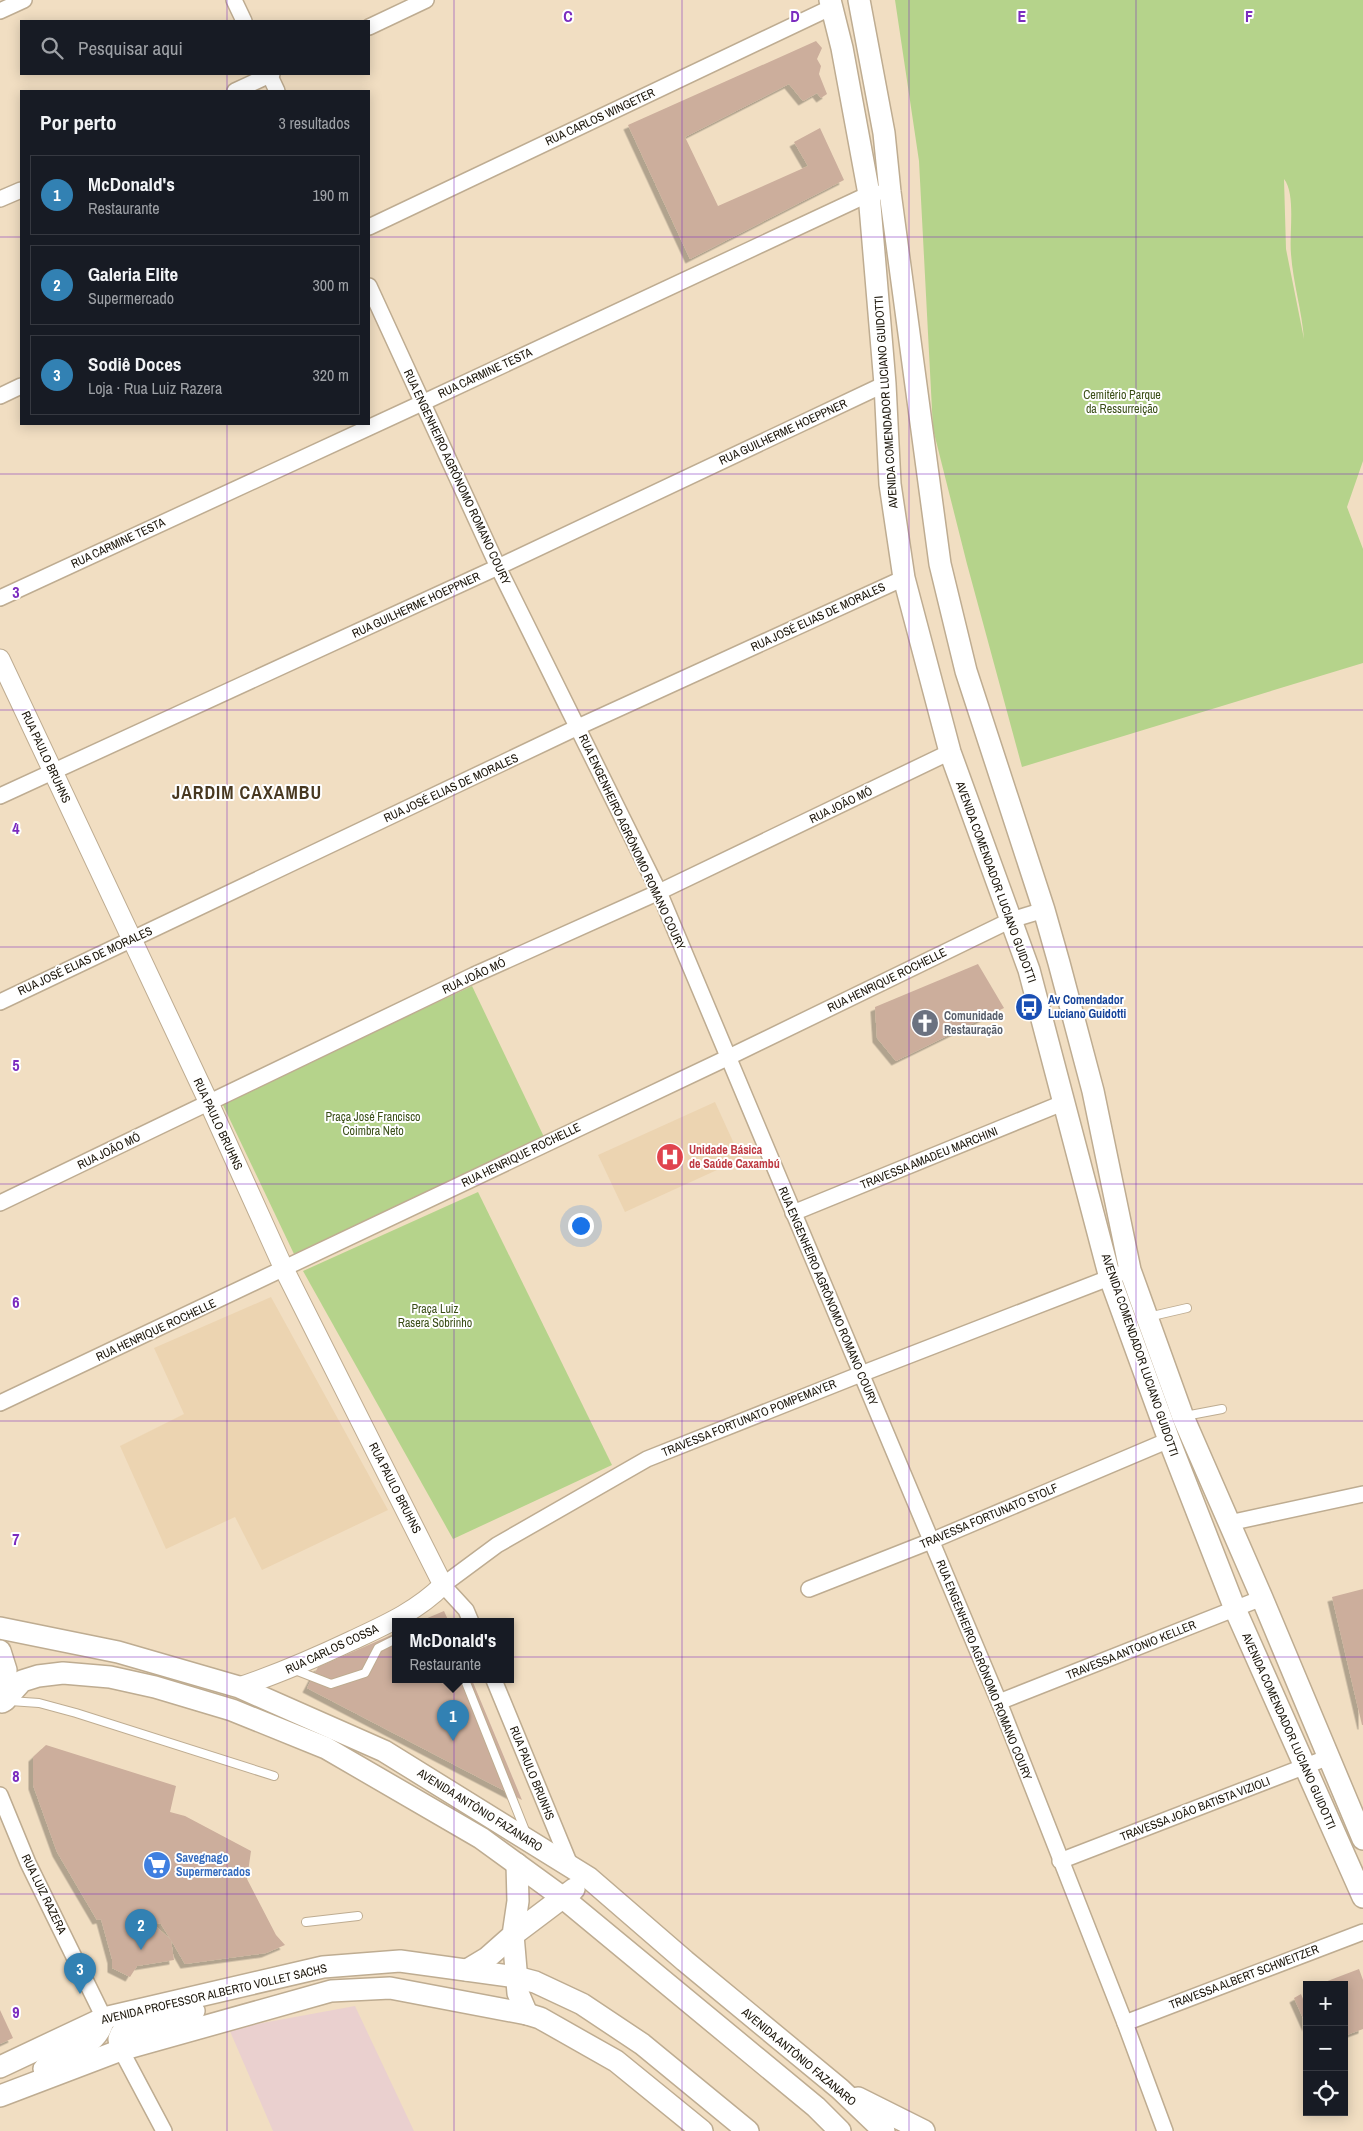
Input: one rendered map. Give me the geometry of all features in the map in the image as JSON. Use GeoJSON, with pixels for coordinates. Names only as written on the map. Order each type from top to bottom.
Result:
{"type":"FeatureCollection","features":[{"type":"Feature","properties":{"kind":"main road","name":"AVENIDA COMENDADOR LUCIANO GUIDOTTI"},"geometry":{"type":"LineString","coordinates":[[860,0],[884,133],[890,192],[940,564],[966,671],[1044,910],[1093,1091],[1130,1270],[1183,1416],[1363,1839]]}},
{"type":"Feature","properties":{"kind":"main road","name":"AVENIDA COMENDADOR LUCIANO GUIDOTTI"},"geometry":{"type":"LineString","coordinates":[[831,3],[853,104],[869,194],[885,384],[890,484],[904,578],[950,752],[1029,970],[1110,1278],[1169,1440],[1235,1609],[1363,1897]]}},
{"type":"Feature","properties":{"kind":"main road","name":"AVENIDA ANTÔNIO FAZANARO"},"geometry":{"type":"LineString","coordinates":[[0,1628],[118,1652],[239,1687],[384,1751],[589,1878],[840,2089],[884,2131]]}},
{"type":"Feature","properties":{"kind":"main road"},"geometry":{"type":"LineString","coordinates":[[0,1651],[6,1670],[2,1702]]}},
{"type":"Feature","properties":{"kind":"main road","name":"AVENIDA ANTÔNIO FAZANARO"},"geometry":{"type":"LineString","coordinates":[[2,1702],[22,1681],[38,1676],[63,1673],[110,1676],[232,1710],[326,1748],[481,1838],[562,1897],[816,2107],[840,2131]]}},
{"type":"Feature","properties":{"kind":"main road"},"geometry":{"type":"LineString","coordinates":[[517,1864],[518,1901],[513,1935],[518,1993],[527,2014]]}},
{"type":"Feature","properties":{"kind":"main road"},"geometry":{"type":"LineString","coordinates":[[467,1970],[487,1958],[513,1935],[589,1878]]}},
{"type":"Feature","properties":{"kind":"main road","name":"AVENIDA PROFESSOR ALBERTO VOLLET SACHS"},"geometry":{"type":"LineString","coordinates":[[0,2067],[104,2018],[323,1967],[400,1961],[516,1977],[535,1982],[582,2004],[642,2044],[748,2131]]}},
{"type":"Feature","properties":{"kind":"main road"},"geometry":{"type":"LineString","coordinates":[[121,2050],[119,2039],[121,2034],[240,1997],[251,1984]]}},
{"type":"Feature","properties":{"kind":"main road","name":"AVENIDA PROFESSOR ALBERTO VOLLET SACHS"},"geometry":{"type":"LineString","coordinates":[[0,2096],[121,2050],[331,1991],[390,1988],[540,2018],[616,2061],[702,2131]]}},
{"type":"Feature","properties":{"kind":"main road"},"geometry":{"type":"LineString","coordinates":[[24,2086],[49,2064],[91,2042],[102,2028],[104,2018]]}},
{"type":"Feature","properties":{"kind":"main road"},"geometry":{"type":"LineString","coordinates":[[616,2061],[642,2044]]}},
{"type":"Feature","properties":{"kind":"main road"},"geometry":{"type":"LineString","coordinates":[[840,2089],[924,2131]]}},
{"type":"Feature","properties":{"kind":"street"},"geometry":{"type":"LineString","coordinates":[[0,11],[24,0]]}},
{"type":"Feature","properties":{"kind":"street"},"geometry":{"type":"LineString","coordinates":[[234,0],[244,20]]}},
{"type":"Feature","properties":{"kind":"street"},"geometry":{"type":"LineString","coordinates":[[370,27],[426,0]]}},
{"type":"Feature","properties":{"kind":"street","name":"RUA CARLOS WINGETER"},"geometry":{"type":"LineString","coordinates":[[370,227],[831,3]]}},
{"type":"Feature","properties":{"kind":"street"},"geometry":{"type":"LineString","coordinates":[[237,90],[268,75]]}},
{"type":"Feature","properties":{"kind":"street"},"geometry":{"type":"LineString","coordinates":[[270,75],[277,90]]}},
{"type":"Feature","properties":{"kind":"street"},"geometry":{"type":"LineString","coordinates":[[0,200],[20,190]]}},
{"type":"Feature","properties":{"kind":"street","name":"RUA CARMINE TESTA"},"geometry":{"type":"LineString","coordinates":[[0,598],[869,194],[890,192]]}},
{"type":"Feature","properties":{"kind":"street","name":"RUA ENGENHEIRO AGRÔNOMO ROMANO COURY"},"geometry":{"type":"LineString","coordinates":[[370,288],[498,567],[659,892],[999,1702],[1125,2023],[1165,2131]]}},
{"type":"Feature","properties":{"kind":"street","name":"RUA GUILHERME HOEPPNER"},"geometry":{"type":"LineString","coordinates":[[0,796],[498,567],[885,384]]}},
{"type":"Feature","properties":{"kind":"street"},"geometry":{"type":"LineString","coordinates":[[0,396],[20,386]]}},
{"type":"Feature","properties":{"kind":"street","name":"RUA JOSÉ ELIAS DE MORALES"},"geometry":{"type":"LineString","coordinates":[[0,1002],[578,727],[904,578]]}},
{"type":"Feature","properties":{"kind":"street","name":"RUA PAULO BRUHNS"},"geometry":{"type":"LineString","coordinates":[[0,659],[209,1102],[284,1269],[443,1585]]}},
{"type":"Feature","properties":{"kind":"street","name":"RUA JOÃO MÓ"},"geometry":{"type":"LineString","coordinates":[[0,1203],[474,975],[659,892],[950,752]]}},
{"type":"Feature","properties":{"kind":"street","name":"RUA HENRIQUE ROCHELLE"},"geometry":{"type":"LineString","coordinates":[[0,1403],[729,1057],[1011,920],[1044,910]]}},
{"type":"Feature","properties":{"kind":"street","name":"TRAVESSA AMADEU MARCHINI"},"geometry":{"type":"LineString","coordinates":[[793,1213],[1065,1102]]}},
{"type":"Feature","properties":{"kind":"street","name":"TRAVESSA FORTUNATO POMPEMAYER"},"geometry":{"type":"LineString","coordinates":[[443,1585],[497,1545],[647,1459],[1130,1270]]}},
{"type":"Feature","properties":{"kind":"street","name":"TRAVESSA FORTUNATO STOLF"},"geometry":{"type":"LineString","coordinates":[[808,1589],[931,1541],[1169,1440]]}},
{"type":"Feature","properties":{"kind":"street"},"geometry":{"type":"LineString","coordinates":[[1229,1522],[1363,1494]]}},
{"type":"Feature","properties":{"kind":"street"},"geometry":{"type":"LineString","coordinates":[[443,1585],[466,1610],[469,1618]]}},
{"type":"Feature","properties":{"kind":"street","name":"RUA CARLOS COSSA"},"geometry":{"type":"LineString","coordinates":[[401,1618],[432,1597],[443,1585]]}},
{"type":"Feature","properties":{"kind":"street","name":"TRAVESSA ANTONIO KELLER"},"geometry":{"type":"LineString","coordinates":[[999,1702],[1262,1598]]}},
{"type":"Feature","properties":{"kind":"street","name":"RUA CARLOS COSSA"},"geometry":{"type":"LineString","coordinates":[[239,1687],[291,1668],[392,1622]]}},
{"type":"Feature","properties":{"kind":"street","name":"RUA PAULO BRUNHS"},"geometry":{"type":"LineString","coordinates":[[495,1683],[570,1867]]}},
{"type":"Feature","properties":{"kind":"street","name":"TRAVESSA JOÃO BATISTA VIZIOLI"},"geometry":{"type":"LineString","coordinates":[[1060,1861],[1329,1758]]}},
{"type":"Feature","properties":{"kind":"street","name":"RUA LUIZ RAZERA"},"geometry":{"type":"LineString","coordinates":[[0,1795],[28,1863],[104,2018]]}},
{"type":"Feature","properties":{"kind":"street","name":"TRAVESSA ALBERT SCHWEITZER"},"geometry":{"type":"LineString","coordinates":[[1125,2023],[1363,1932]]}},
{"type":"Feature","properties":{"kind":"street"},"geometry":{"type":"LineString","coordinates":[[121,2050],[164,2131]]}},
{"type":"Feature","properties":{"kind":"lane"},"geometry":{"type":"LineString","coordinates":[[1147,1317],[1187,1308]]}},
{"type":"Feature","properties":{"kind":"lane"},"geometry":{"type":"LineString","coordinates":[[1183,1416],[1222,1409]]}},
{"type":"Feature","properties":{"kind":"lane"},"geometry":{"type":"LineString","coordinates":[[291,1668],[331,1684],[365,1673],[378,1648],[392,1641]]}},
{"type":"Feature","properties":{"kind":"lane"},"geometry":{"type":"LineString","coordinates":[[466,1683],[530,1842]]}},
{"type":"Feature","properties":{"kind":"lane"},"geometry":{"type":"LineString","coordinates":[[2,1702],[39,1703],[76,1713],[274,1776]]}},
{"type":"Feature","properties":{"kind":"lane"},"geometry":{"type":"LineString","coordinates":[[306,1922],[358,1916]]}},
{"type":"Feature","properties":{"kind":"shaded area","name":"Unidade Básica de Saúde Caxambú"},"geometry":{"type":"Polygon","coordinates":[[[715,1102],[741,1159],[625,1212],[598,1155],[715,1102]]]}},
{"type":"Feature","properties":{"kind":"shaded area"},"geometry":{"type":"Polygon","coordinates":[[[271,1297],[388,1510],[262,1570],[235,1517],[166,1549],[120,1446],[184,1414],[154,1348],[271,1297]]]}},
{"type":"Feature","properties":{"kind":"shaded area"},"geometry":{"type":"Polygon","coordinates":[[[355,2006],[414,2131],[273,2131],[229,2029],[355,2006]]]}},
{"type":"Feature","properties":{"kind":"green space","name":"Cemitério Parque da Ressurreição"},"geometry":{"type":"Polygon","coordinates":[[[895,0],[1363,0],[1363,461],[1347,507],[1363,549],[1363,663],[1022,767],[933,429],[919,161],[895,0]],[[1284,179],[1286,249],[1304,339],[1292,265],[1291,204],[1288,186],[1284,179]]]}},
{"type":"Feature","properties":{"kind":"green space","name":"Praça José Francisco Coimbra Neto"},"geometry":{"type":"Polygon","coordinates":[[[472,986],[544,1137],[294,1254],[222,1103],[472,986]]]}},
{"type":"Feature","properties":{"kind":"green space","name":"Praça Luiz Rasera Sobrinho"},"geometry":{"type":"Polygon","coordinates":[[[478,1192],[612,1465],[453,1539],[303,1271],[478,1192]]]}},
{"type":"Feature","properties":{"kind":"building"},"geometry":{"type":"Polygon","coordinates":[[[816,41],[822,48],[817,59],[821,66],[819,74],[827,94],[821,98],[817,93],[803,101],[789,84],[685,137],[718,206],[808,166],[794,142],[820,128],[844,180],[690,259],[628,125],[816,41]]]}},
{"type":"Feature","properties":{"kind":"building","name":"Comunidade Restauração"},"geometry":{"type":"Polygon","coordinates":[[[978,964],[1004,1008],[896,1061],[877,1038],[875,1007],[978,964]]]}},
{"type":"Feature","properties":{"kind":"building"},"geometry":{"type":"Polygon","coordinates":[[[1363,1589],[1363,1725],[1362,1725],[1332,1597],[1363,1589]]]}},
{"type":"Feature","properties":{"kind":"building"},"geometry":{"type":"Polygon","coordinates":[[[444,1611],[447,1618],[427,1618],[444,1611]]]}},
{"type":"Feature","properties":{"kind":"building"},"geometry":{"type":"Polygon","coordinates":[[[392,1635],[392,1683],[473,1683],[522,1800],[307,1688],[318,1667],[392,1635]]]}},
{"type":"Feature","properties":{"kind":"building","name":"Savegnago Supermercados"},"geometry":{"type":"Polygon","coordinates":[[[46,1745],[176,1786],[170,1812],[185,1816],[251,1851],[247,1879],[276,1935],[285,1945],[266,1953],[185,1964],[171,1940],[174,1960],[137,1966],[130,1977],[112,1968],[112,1959],[101,1919],[97,1920],[57,1852],[33,1785],[33,1757],[46,1745]],[[150,1921],[171,1940],[161,1924],[150,1921]]]}},
{"type":"Feature","properties":{"kind":"building"},"geometry":{"type":"Polygon","coordinates":[[[1359,1969],[1363,1980],[1363,2029],[1348,2035],[1348,1981],[1328,1981],[1359,1969]]]}},
{"type":"Feature","properties":{"kind":"building"},"geometry":{"type":"Polygon","coordinates":[[[1301,1994],[1303,1999],[1303,2018],[1294,1998],[1301,1994]]]}},
{"type":"Feature","properties":{"kind":"building"},"geometry":{"type":"Polygon","coordinates":[[[0,2010],[13,2038],[0,2044],[0,2010]]]}},
{"type":"Feature","properties":{"kind":"place","name":"Av Comendador Luciano Guidotti"},"geometry":{"type":"Point","coordinates":[1029,1007]}},
{"type":"Feature","properties":{"kind":"place","name":"Comunidade Restauração"},"geometry":{"type":"Point","coordinates":[925,1023]}},
{"type":"Feature","properties":{"kind":"place","name":"Unidade Básica de Saúde Caxambú"},"geometry":{"type":"Point","coordinates":[670,1157]}},
{"type":"Feature","properties":{"kind":"place","name":"McDonald's"},"geometry":{"type":"Point","coordinates":[453,1741]}},
{"type":"Feature","properties":{"kind":"place","name":"Savegnago Supermercados"},"geometry":{"type":"Point","coordinates":[157,1865]}},
{"type":"Feature","properties":{"kind":"place","name":"Galeria Elite"},"geometry":{"type":"Point","coordinates":[141,1950]}},
{"type":"Feature","properties":{"kind":"place","name":"Sodiê Doces"},"geometry":{"type":"Point","coordinates":[80,1994]}},
{"type":"Feature","properties":{"kind":"district","name":"JARDIM CAXAMBU"},"geometry":{"type":"Point","coordinates":[247,793]}}]}
